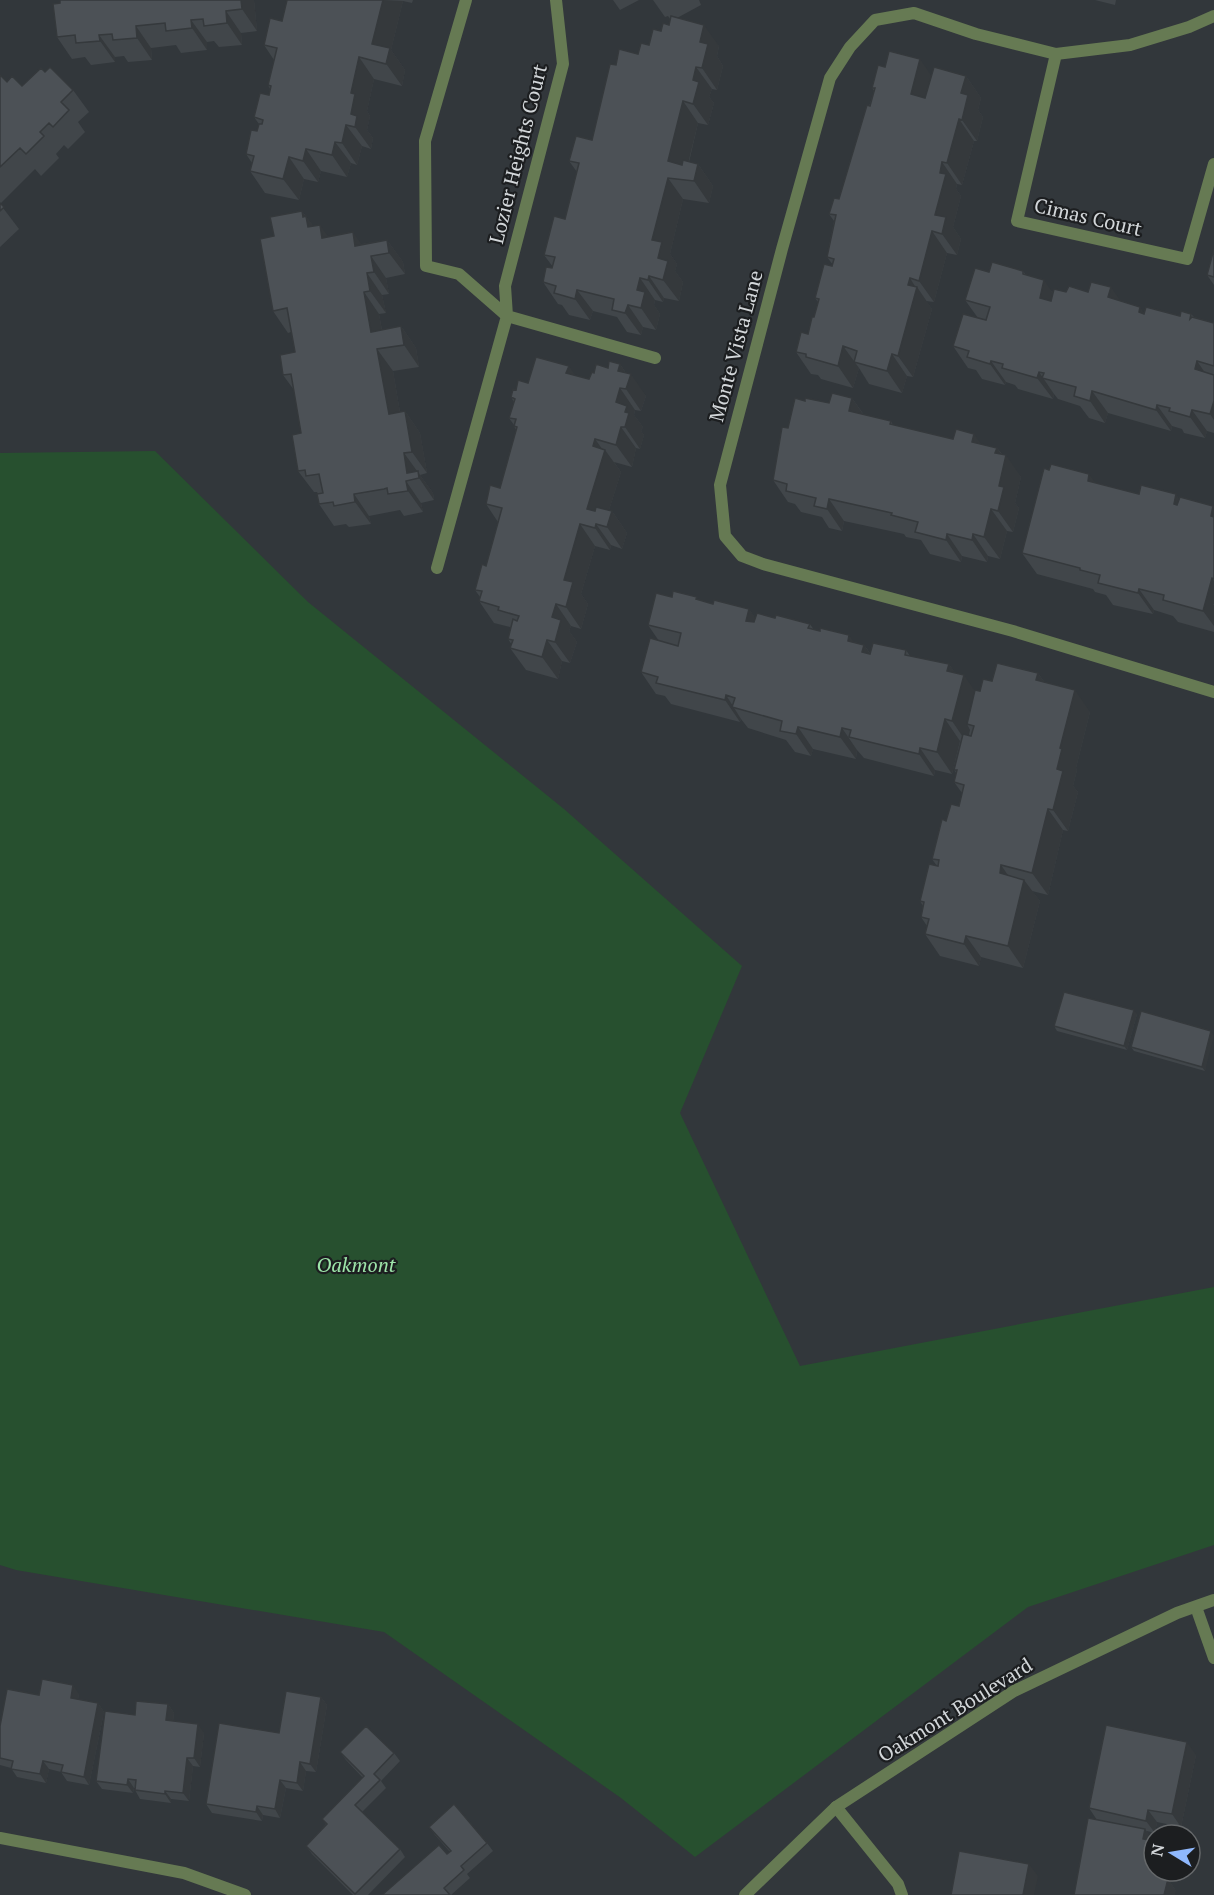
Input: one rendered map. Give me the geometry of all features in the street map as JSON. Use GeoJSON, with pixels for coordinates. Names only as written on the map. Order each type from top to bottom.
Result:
{"type":"FeatureCollection","features":[{"type":"Feature","properties":{"kind":"street"},"geometry":{"type":"LineString","coordinates":[[466,0],[425,141],[426,266],[459,274],[507,316],[656,358]]}},
{"type":"Feature","properties":{"kind":"street","name":"Lozier Heights Court"},"geometry":{"type":"LineString","coordinates":[[437,568],[507,316],[505,286],[563,64],[556,0]]}},
{"type":"Feature","properties":{"kind":"street","name":"Monte Vista Lane"},"geometry":{"type":"LineString","coordinates":[[1214,16],[1188,27],[1130,45],[1056,54],[976,34],[914,13],[875,20],[850,47],[830,78],[720,485],[725,536],[742,556],[762,564],[1013,631],[1214,692]]}},
{"type":"Feature","properties":{"kind":"street","name":"Cimas Court"},"geometry":{"type":"LineString","coordinates":[[1056,54],[1017,221],[1187,259],[1214,164]]}},
{"type":"Feature","properties":{"kind":"street","name":"Oakmont Boulevard"},"geometry":{"type":"LineString","coordinates":[[745,1895],[836,1808],[1014,1691],[1177,1613],[1214,1600]]}},
{"type":"Feature","properties":{"kind":"street"},"geometry":{"type":"LineString","coordinates":[[1196,1607],[1214,1658]]}},
{"type":"Feature","properties":{"kind":"street"},"geometry":{"type":"LineString","coordinates":[[836,1808],[898,1884],[902,1895]]}},
{"type":"Feature","properties":{"kind":"street"},"geometry":{"type":"LineString","coordinates":[[0,1838],[184,1873],[245,1895]]}},
{"type":"Feature","properties":{"kind":"green space","name":"Oakmont"},"geometry":{"type":"Polygon","coordinates":[[[155,451],[308,602],[564,809],[742,966],[680,1113],[800,1366],[1214,1287],[1214,1545],[1028,1607],[695,1857],[621,1798],[384,1632],[16,1570],[0,1565],[0,453],[155,451]]]}},
{"type":"Feature","properties":{"kind":"building"},"geometry":{"type":"Polygon","coordinates":[[[60,0],[241,0],[242,9],[226,11],[227,23],[204,26],[203,19],[191,20],[192,28],[166,31],[165,23],[136,26],[137,38],[113,40],[112,34],[99,35],[100,41],[76,43],[75,35],[57,37],[53,4],[60,3],[60,0]]]}},
{"type":"Feature","properties":{"kind":"building"},"geometry":{"type":"Polygon","coordinates":[[[287,0],[383,0],[372,44],[390,48],[386,64],[359,57],[351,93],[355,94],[351,114],[357,116],[355,127],[346,125],[342,143],[335,142],[332,155],[306,149],[303,161],[289,157],[283,179],[250,171],[254,156],[246,154],[251,130],[257,131],[263,120],[254,117],[260,93],[269,95],[271,86],[268,85],[277,48],[264,45],[270,18],[282,21],[287,0]]]}},
{"type":"Feature","properties":{"kind":"building"},"geometry":{"type":"Polygon","coordinates":[[[671,16],[704,25],[700,42],[708,44],[702,68],[696,67],[693,80],[699,82],[693,104],[683,101],[668,161],[682,165],[683,160],[698,164],[694,181],[668,178],[652,240],[662,242],[658,258],[668,261],[663,280],[649,276],[648,280],[640,278],[637,290],[645,292],[641,308],[628,305],[625,313],[612,310],[614,299],[577,290],[575,299],[554,293],[556,286],[543,282],[546,267],[552,268],[555,257],[544,255],[554,216],[565,219],[579,163],[569,161],[576,136],[592,140],[610,64],[616,65],[619,49],[638,54],[641,43],[649,45],[653,29],[661,31],[663,23],[669,25],[671,16]]]}},
{"type":"Feature","properties":{"kind":"building"},"geometry":{"type":"Polygon","coordinates":[[[889,51],[920,59],[911,94],[925,98],[934,67],[966,76],[961,93],[968,95],[947,163],[942,162],[940,173],[946,174],[935,215],[946,217],[942,234],[932,231],[919,281],[910,278],[908,285],[917,287],[898,356],[892,354],[887,371],[854,362],[857,351],[843,346],[838,366],[796,352],[801,332],[808,334],[812,317],[814,317],[819,299],[815,298],[824,264],[832,266],[834,259],[827,257],[836,215],[829,214],[834,198],[839,199],[867,105],[870,106],[878,65],[885,67],[889,51]]]}},
{"type":"Feature","properties":{"kind":"building"},"geometry":{"type":"Polygon","coordinates":[[[50,67],[73,90],[61,102],[69,110],[53,127],[49,123],[40,132],[44,136],[26,154],[20,148],[0,167],[0,75],[7,82],[12,76],[22,86],[41,68],[45,72],[50,67]]]}},
{"type":"Feature","properties":{"kind":"building"},"geometry":{"type":"Polygon","coordinates":[[[302,211],[303,217],[306,216],[308,227],[320,225],[322,238],[353,232],[355,246],[387,240],[389,253],[371,256],[374,272],[367,273],[370,291],[364,292],[371,332],[401,326],[404,345],[377,349],[389,414],[405,411],[412,452],[404,453],[407,473],[418,471],[419,478],[406,481],[408,491],[388,494],[387,488],[354,494],[355,502],[334,506],[333,502],[319,504],[317,494],[323,493],[319,474],[306,476],[305,470],[298,471],[292,435],[301,433],[291,374],[283,375],[280,355],[295,352],[287,308],[273,311],[260,239],[274,236],[270,217],[302,211]]]}},
{"type":"Feature","properties":{"kind":"building"},"geometry":{"type":"Polygon","coordinates":[[[1214,249],[1214,277],[1207,275],[1214,249]]]}},
{"type":"Feature","properties":{"kind":"building"},"geometry":{"type":"Polygon","coordinates":[[[992,262],[1044,280],[1040,298],[1051,301],[1054,289],[1066,292],[1069,286],[1088,292],[1091,282],[1111,287],[1108,297],[1140,307],[1139,312],[1144,314],[1146,307],[1180,316],[1181,311],[1191,314],[1190,319],[1192,317],[1214,323],[1214,366],[1197,361],[1195,369],[1214,375],[1214,401],[1210,414],[1192,410],[1190,417],[1169,411],[1170,408],[1157,405],[1156,410],[1092,391],[1090,401],[1074,396],[1076,387],[1042,378],[1044,373],[1039,372],[1037,378],[1002,368],[1003,364],[991,361],[990,364],[967,357],[969,351],[953,346],[963,314],[986,320],[990,307],[965,300],[975,268],[989,272],[992,262]]]}},
{"type":"Feature","properties":{"kind":"building"},"geometry":{"type":"Polygon","coordinates":[[[536,357],[569,366],[566,373],[589,379],[592,372],[594,373],[596,364],[608,368],[609,361],[620,364],[618,371],[631,374],[626,389],[620,388],[616,402],[627,406],[625,412],[629,413],[625,427],[621,427],[616,445],[595,439],[593,446],[605,450],[587,509],[595,511],[596,507],[612,511],[607,527],[596,524],[595,528],[580,524],[564,580],[573,582],[566,607],[556,604],[552,617],[561,620],[555,642],[547,640],[542,657],[510,648],[513,640],[508,639],[513,619],[517,621],[519,616],[479,601],[482,591],[475,590],[482,564],[486,566],[502,508],[486,504],[490,485],[500,488],[517,427],[514,426],[516,419],[509,418],[515,399],[511,397],[513,389],[516,390],[518,380],[528,383],[536,357]]]}},
{"type":"Feature","properties":{"kind":"building"},"geometry":{"type":"Polygon","coordinates":[[[832,393],[852,398],[849,411],[891,421],[890,424],[953,439],[956,429],[974,434],[972,442],[997,448],[995,453],[1006,455],[999,486],[1004,487],[998,511],[991,509],[984,537],[973,534],[972,540],[947,534],[946,540],[915,532],[918,522],[891,515],[892,513],[829,499],[827,509],[814,506],[816,498],[786,491],[787,484],[773,480],[782,427],[788,428],[795,398],[829,403],[832,393]]]}},
{"type":"Feature","properties":{"kind":"building"},"geometry":{"type":"Polygon","coordinates":[[[1051,464],[1089,474],[1088,481],[1139,494],[1141,485],[1176,494],[1174,504],[1177,505],[1180,497],[1213,506],[1211,516],[1214,517],[1214,579],[1212,578],[1203,611],[1163,600],[1164,595],[1139,589],[1138,593],[1098,583],[1100,575],[1022,553],[1044,468],[1049,470],[1051,464]]]}},
{"type":"Feature","properties":{"kind":"building"},"geometry":{"type":"Polygon","coordinates":[[[673,591],[713,604],[714,600],[749,609],[746,621],[754,622],[757,613],[775,618],[776,615],[810,624],[808,628],[820,631],[820,628],[849,635],[848,641],[864,645],[862,652],[870,654],[873,643],[906,650],[905,655],[949,664],[947,671],[964,675],[952,721],[945,719],[937,752],[920,748],[919,754],[849,737],[851,730],[842,728],[840,737],[798,727],[796,734],[780,731],[782,721],[732,707],[735,698],[726,695],[725,700],[656,683],[658,677],[641,672],[650,638],[678,646],[681,633],[648,625],[656,593],[672,597],[673,591]]]}},
{"type":"Feature","properties":{"kind":"building"},"geometry":{"type":"Polygon","coordinates":[[[997,663],[1038,673],[1036,680],[1075,690],[1060,748],[1062,749],[1057,769],[1063,771],[1053,810],[1048,809],[1032,873],[1001,865],[1000,873],[1024,880],[1008,946],[966,936],[964,944],[925,934],[929,919],[921,917],[924,902],[920,901],[929,864],[938,866],[939,860],[932,859],[942,819],[946,821],[951,804],[959,806],[964,785],[954,782],[957,770],[954,770],[963,734],[971,736],[974,726],[967,724],[975,690],[980,691],[983,679],[992,681],[997,663]]]}},
{"type":"Feature","properties":{"kind":"building"},"geometry":{"type":"Polygon","coordinates":[[[1064,992],[1134,1010],[1124,1046],[1054,1026],[1064,992]]]}},
{"type":"Feature","properties":{"kind":"building"},"geometry":{"type":"Polygon","coordinates":[[[1141,1011],[1211,1031],[1202,1067],[1131,1047],[1141,1011]]]}},
{"type":"Feature","properties":{"kind":"building"},"geometry":{"type":"Polygon","coordinates":[[[42,1679],[73,1685],[71,1698],[98,1703],[84,1777],[61,1772],[63,1765],[43,1761],[40,1774],[11,1769],[13,1761],[0,1758],[0,1726],[7,1689],[39,1695],[42,1679]]]}},
{"type":"Feature","properties":{"kind":"building"},"geometry":{"type":"Polygon","coordinates":[[[286,1691],[321,1697],[310,1764],[300,1762],[297,1783],[280,1780],[275,1809],[257,1806],[256,1812],[206,1804],[219,1723],[279,1733],[286,1691]]]}},
{"type":"Feature","properties":{"kind":"building"},"geometry":{"type":"Polygon","coordinates":[[[136,1701],[168,1704],[166,1720],[198,1724],[194,1758],[187,1758],[183,1793],[165,1791],[165,1794],[135,1790],[136,1780],[128,1779],[127,1785],[96,1781],[105,1711],[135,1715],[136,1701]]]}},
{"type":"Feature","properties":{"kind":"building"},"geometry":{"type":"Polygon","coordinates":[[[1106,1725],[1187,1742],[1172,1814],[1148,1810],[1146,1821],[1089,1808],[1106,1725]]]}},
{"type":"Feature","properties":{"kind":"building"},"geometry":{"type":"Polygon","coordinates":[[[366,1726],[394,1753],[374,1774],[380,1780],[355,1805],[400,1849],[355,1894],[306,1846],[327,1824],[322,1819],[364,1776],[340,1752],[366,1726]]]}},
{"type":"Feature","properties":{"kind":"building"},"geometry":{"type":"Polygon","coordinates":[[[454,1804],[487,1843],[461,1866],[464,1870],[444,1888],[450,1895],[382,1895],[439,1845],[447,1854],[451,1851],[429,1827],[454,1804]]]}},
{"type":"Feature","properties":{"kind":"building"},"geometry":{"type":"Polygon","coordinates":[[[1088,1818],[1142,1828],[1142,1883],[1167,1883],[1164,1895],[1074,1895],[1088,1818]]]}},
{"type":"Feature","properties":{"kind":"building"},"geometry":{"type":"Polygon","coordinates":[[[959,1851],[1029,1864],[1023,1895],[951,1895],[959,1851]]]}}]}
